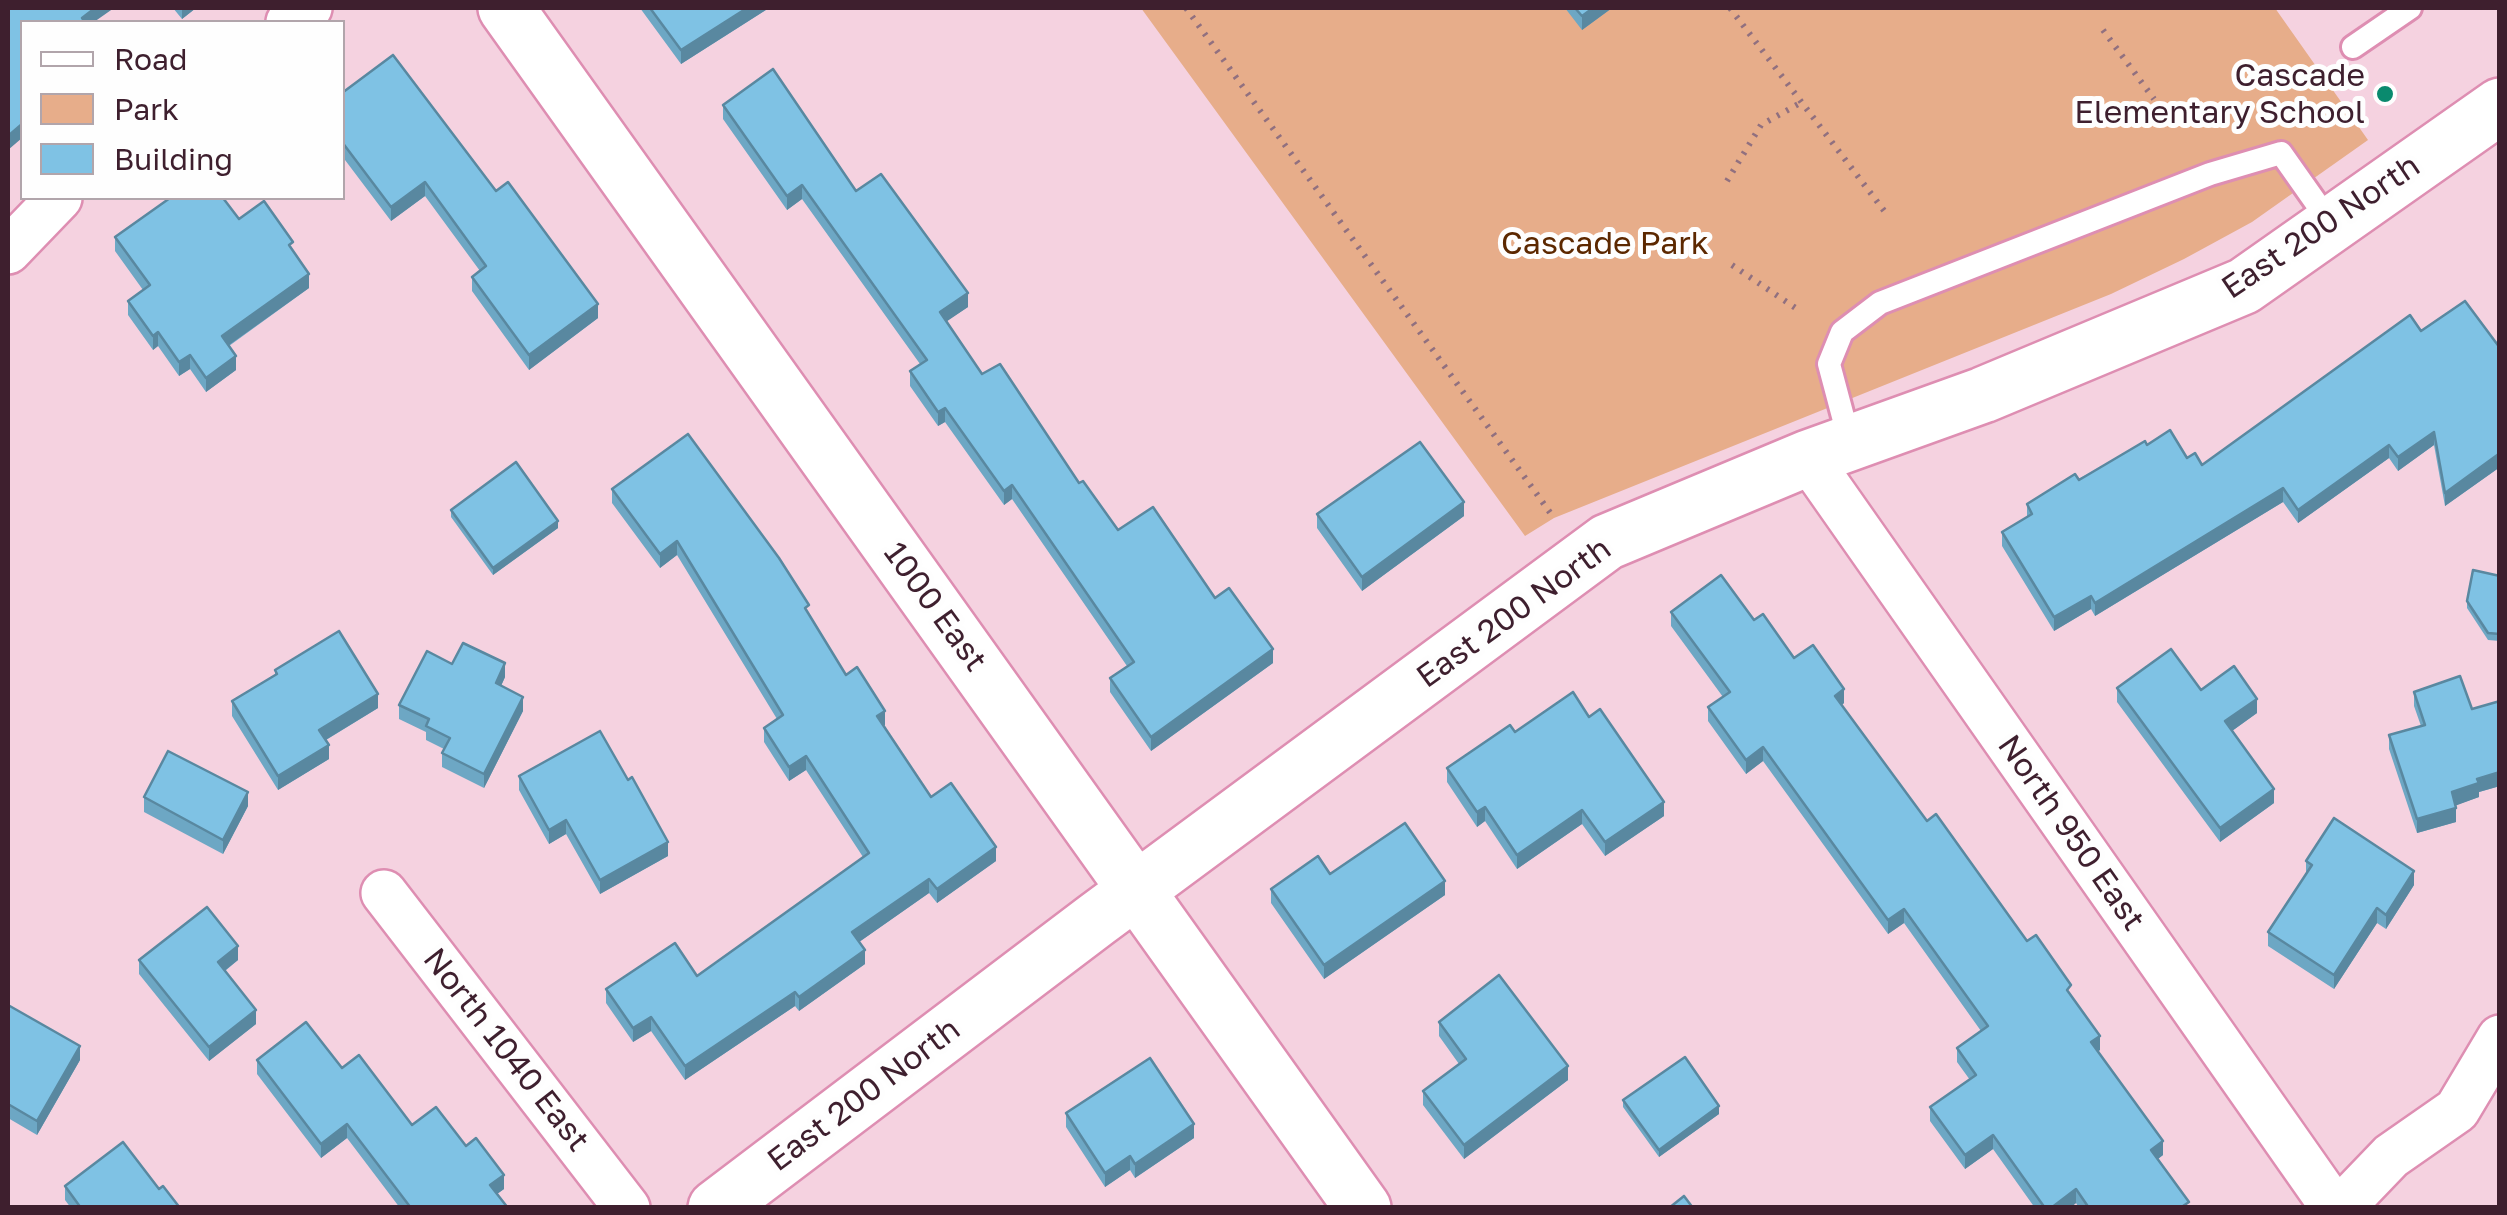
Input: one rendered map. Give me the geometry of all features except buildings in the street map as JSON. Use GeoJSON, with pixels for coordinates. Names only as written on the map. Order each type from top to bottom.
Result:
{"type":"FeatureCollection","features":[{"type":"Feature","properties":{"kind":"street","name":"1000 East"},"geometry":{"type":"LineString","coordinates":[[506,8],[1363,1208]]}},
{"type":"Feature","properties":{"kind":"street","name":"East 200 North"},"geometry":{"type":"LineString","coordinates":[[716,1208],[1137,889],[1607,542],[2244,286],[2500,106]]}},
{"type":"Feature","properties":{"kind":"street"},"geometry":{"type":"LineString","coordinates":[[8,251],[57,200]]}},
{"type":"Feature","properties":{"kind":"street","name":"North 950 East"},"geometry":{"type":"LineString","coordinates":[[1829,450],[2337,1208]]}},
{"type":"Feature","properties":{"kind":"street","name":"North 1040 East"},"geometry":{"type":"LineString","coordinates":[[384,893],[628,1208]]}},
{"type":"Feature","properties":{"kind":"street"},"geometry":{"type":"LineString","coordinates":[[2337,1208],[2390,1156],[2457,1110],[2500,1038]]}},
{"type":"Feature","properties":{"kind":"lane"},"geometry":{"type":"LineString","coordinates":[[2353,47],[2410,8]]}},
{"type":"Feature","properties":{"kind":"lane"},"geometry":{"type":"LineString","coordinates":[[1829,450],[1829,364],[1842,332],[1880,303],[2210,174],[2281,153],[2331,224]]}},
{"type":"Feature","properties":{"kind":"path"},"geometry":{"type":"LineString","coordinates":[[1186,8],[1554,518]]}},
{"type":"Feature","properties":{"kind":"path"},"geometry":{"type":"LineString","coordinates":[[1730,8],[1885,212]]}},
{"type":"Feature","properties":{"kind":"path"},"geometry":{"type":"LineString","coordinates":[[2103,30],[2154,99]]}},
{"type":"Feature","properties":{"kind":"path"},"geometry":{"type":"LineString","coordinates":[[1727,181],[1761,125],[1802,102]]}},
{"type":"Feature","properties":{"kind":"path"},"geometry":{"type":"LineString","coordinates":[[1732,266],[1796,310]]}},
{"type":"Feature","properties":{"kind":"green space","name":"Cascade Park"},"geometry":{"type":"Polygon","coordinates":[[[1141,8],[2275,8],[2368,140],[2252,222],[2111,294],[1554,518],[1525,536],[1141,8]]]}},
{"type":"Feature","properties":{"kind":"place","name":"Cascade Elementary School"},"geometry":{"type":"Point","coordinates":[2385,94]}}]}
